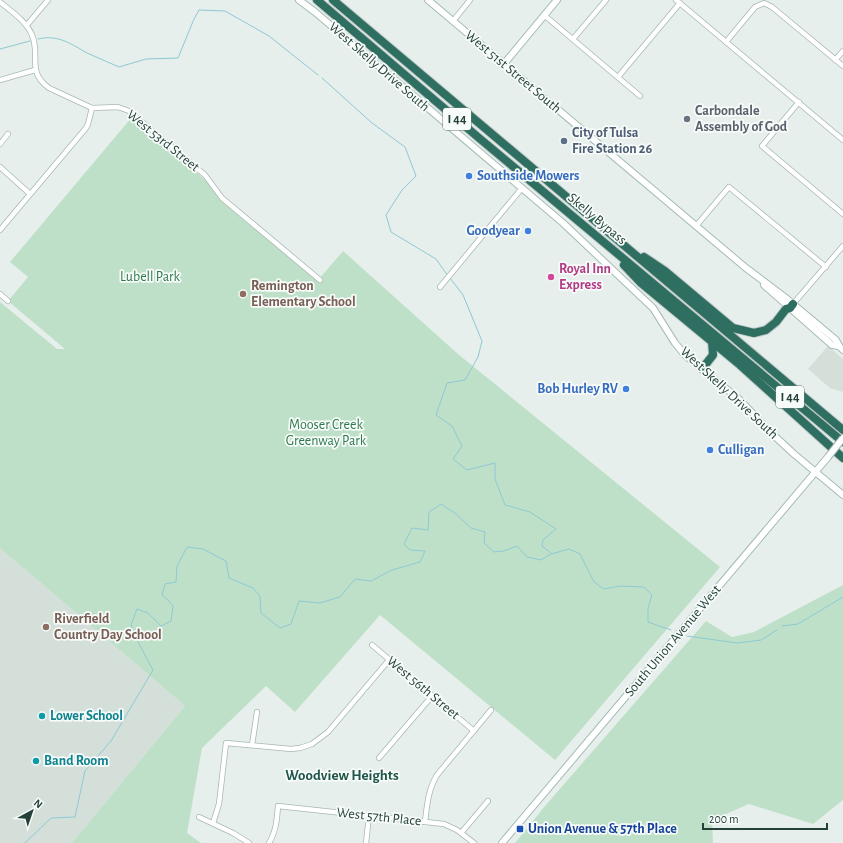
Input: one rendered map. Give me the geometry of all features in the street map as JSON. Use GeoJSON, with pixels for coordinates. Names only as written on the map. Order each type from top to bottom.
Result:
{"type":"FeatureCollection","features":[{"type":"Feature","properties":{"kind":"highway","name":"Skelly Bypass"},"geometry":{"type":"LineString","coordinates":[[317,0],[597,237],[843,442]]}},
{"type":"Feature","properties":{"kind":"highway","name":"Skelly Bypass"},"geometry":{"type":"LineString","coordinates":[[333,0],[843,430]]}},
{"type":"Feature","properties":{"kind":"highway"},"geometry":{"type":"LineString","coordinates":[[604,229],[665,271],[733,328],[754,333],[766,330],[776,322],[786,309],[792,306]]}},
{"type":"Feature","properties":{"kind":"highway"},"geometry":{"type":"LineString","coordinates":[[597,237],[641,283],[712,341],[843,458]]}},
{"type":"Feature","properties":{"kind":"highway"},"geometry":{"type":"LineString","coordinates":[[702,369],[712,355],[712,341]]}},
{"type":"Feature","properties":{"kind":"street"},"geometry":{"type":"LineString","coordinates":[[27,25],[48,0]]}},
{"type":"Feature","properties":{"kind":"street","name":"West Skelly Drive South"},"geometry":{"type":"LineString","coordinates":[[299,0],[563,223],[653,308],[682,352],[740,400],[768,430],[794,454],[843,495]]}},
{"type":"Feature","properties":{"kind":"street","name":"West 51st Street South"},"geometry":{"type":"LineString","coordinates":[[428,0],[746,268],[842,345]]}},
{"type":"Feature","properties":{"kind":"street"},"geometry":{"type":"LineString","coordinates":[[452,21],[470,0]]}},
{"type":"Feature","properties":{"kind":"street"},"geometry":{"type":"LineString","coordinates":[[503,64],[557,0]]}},
{"type":"Feature","properties":{"kind":"street"},"geometry":{"type":"LineString","coordinates":[[573,39],[606,0]]}},
{"type":"Feature","properties":{"kind":"street"},"geometry":{"type":"LineString","coordinates":[[0,2],[27,25],[35,44],[36,52],[35,70],[0,80]]}},
{"type":"Feature","properties":{"kind":"street"},"geometry":{"type":"LineString","coordinates":[[618,77],[678,2],[843,140]]}},
{"type":"Feature","properties":{"kind":"street"},"geometry":{"type":"LineString","coordinates":[[726,42],[755,7],[764,3],[772,7],[843,66]]}},
{"type":"Feature","properties":{"kind":"street"},"geometry":{"type":"LineString","coordinates":[[544,15],[640,96]]}},
{"type":"Feature","properties":{"kind":"street"},"geometry":{"type":"LineString","coordinates":[[835,60],[843,51]]}},
{"type":"Feature","properties":{"kind":"street","name":"West 53rd Street"},"geometry":{"type":"LineString","coordinates":[[35,70],[40,80],[49,88],[92,108],[118,107],[129,111],[205,175],[222,198],[320,280]]}},
{"type":"Feature","properties":{"kind":"street"},"geometry":{"type":"LineString","coordinates":[[799,102],[762,146],[843,214]]}},
{"type":"Feature","properties":{"kind":"street"},"geometry":{"type":"LineString","coordinates":[[0,230],[86,128],[92,108]]}},
{"type":"Feature","properties":{"kind":"street"},"geometry":{"type":"LineString","coordinates":[[0,144],[8,134]]}},
{"type":"Feature","properties":{"kind":"street"},"geometry":{"type":"LineString","coordinates":[[0,167],[30,194]]}},
{"type":"Feature","properties":{"kind":"street"},"geometry":{"type":"LineString","coordinates":[[696,226],[730,187],[826,267]]}},
{"type":"Feature","properties":{"kind":"street"},"geometry":{"type":"LineString","coordinates":[[440,287],[522,188]]}},
{"type":"Feature","properties":{"kind":"street"},"geometry":{"type":"LineString","coordinates":[[792,306],[843,246]]}},
{"type":"Feature","properties":{"kind":"street"},"geometry":{"type":"LineString","coordinates":[[0,294],[8,301]]}},
{"type":"Feature","properties":{"kind":"street","name":"South Union Avenue West"},"geometry":{"type":"LineString","coordinates":[[502,843],[843,438]]}},
{"type":"Feature","properties":{"kind":"street","name":"West 56th Street"},"geometry":{"type":"LineString","coordinates":[[372,645],[474,731]]}},
{"type":"Feature","properties":{"kind":"street"},"geometry":{"type":"LineString","coordinates":[[213,823],[219,804],[226,743],[295,749],[317,741],[334,726],[389,660]]}},
{"type":"Feature","properties":{"kind":"street"},"geometry":{"type":"LineString","coordinates":[[379,758],[432,696]]}},
{"type":"Feature","properties":{"kind":"street"},"geometry":{"type":"LineString","coordinates":[[425,822],[427,802],[432,783],[491,710]]}},
{"type":"Feature","properties":{"kind":"street"},"geometry":{"type":"LineString","coordinates":[[252,745],[257,712]]}},
{"type":"Feature","properties":{"kind":"street"},"geometry":{"type":"LineString","coordinates":[[461,833],[488,801]]}},
{"type":"Feature","properties":{"kind":"street","name":"West 57th Place"},"geometry":{"type":"LineString","coordinates":[[269,843],[276,825],[278,806],[448,825],[474,843]]}},
{"type":"Feature","properties":{"kind":"street"},"geometry":{"type":"LineString","coordinates":[[366,843],[370,816]]}},
{"type":"Feature","properties":{"kind":"street"},"geometry":{"type":"LineString","coordinates":[[199,817],[249,843]]}},
{"type":"Feature","properties":{"kind":"shaded area"},"geometry":{"type":"Polygon","coordinates":[[[828,346],[843,359],[843,392],[830,388],[808,369],[828,346]]]}},
{"type":"Feature","properties":{"kind":"shaded area","name":"Riverfield Country Day School"},"geometry":{"type":"Polygon","coordinates":[[[0,548],[185,706],[72,843],[0,843],[0,548]]]}},
{"type":"Feature","properties":{"kind":"green space"},"geometry":{"type":"Polygon","coordinates":[[[132,117],[187,163],[319,279],[343,251],[458,354],[720,567],[555,760],[380,615],[295,712],[266,686],[202,748],[187,833],[201,843],[72,843],[185,706],[0,548],[0,302],[57,349],[65,349],[8,301],[28,277],[10,262],[132,117]]]}},
{"type":"Feature","properties":{"kind":"green space"},"geometry":{"type":"Polygon","coordinates":[[[843,585],[843,800],[813,824],[749,804],[712,820],[713,843],[515,843],[545,806],[706,621],[732,637],[754,632],[843,585]]]}},
{"type":"Feature","properties":{"kind":"waterway"},"geometry":{"type":"LineString","coordinates":[[38,39],[52,38],[64,41],[119,67],[146,59],[178,58],[199,10],[225,11],[269,36],[318,75]]}},
{"type":"Feature","properties":{"kind":"waterway"},"geometry":{"type":"LineString","coordinates":[[0,49],[30,41]]}},
{"type":"Feature","properties":{"kind":"waterway"},"geometry":{"type":"LineString","coordinates":[[322,78],[372,123],[405,147],[416,176],[402,190],[386,215],[391,232],[436,259],[448,276]]}},
{"type":"Feature","properties":{"kind":"waterway"},"geometry":{"type":"LineString","coordinates":[[450,278],[463,295],[482,341],[478,357],[465,380],[447,383],[436,415],[452,426],[462,446],[453,459],[467,470],[495,463],[495,479],[505,505],[530,512],[556,529],[543,540],[542,546],[551,553]]}},
{"type":"Feature","properties":{"kind":"waterway"},"geometry":{"type":"LineString","coordinates":[[25,843],[51,818],[75,817],[85,771],[111,741],[153,670],[131,625],[137,609],[148,613],[161,626],[171,621],[173,606],[162,595],[165,584],[176,582],[177,566],[187,547],[203,549],[226,561],[229,578],[253,588],[260,596],[261,613],[280,628],[291,624],[299,601],[320,603],[340,597],[355,579],[371,581],[392,570],[420,562],[425,551],[410,550],[404,544],[412,528],[428,530],[429,512],[441,504],[456,514],[471,528],[485,532],[484,543],[494,552],[504,551],[517,546],[527,557],[541,560],[551,554],[569,549],[580,554],[594,582],[604,589],[620,586],[644,587],[652,595],[648,608],[648,622],[671,630]]}},
{"type":"Feature","properties":{"kind":"waterway"},"geometry":{"type":"LineString","coordinates":[[782,626],[798,624],[843,597]]}},
{"type":"Feature","properties":{"kind":"waterway"},"geometry":{"type":"LineString","coordinates":[[687,636],[737,643],[761,640],[777,630]]}},
{"type":"Feature","properties":{"kind":"place","name":"Carbondale Assembly of God"},"geometry":{"type":"Point","coordinates":[687,119]}},
{"type":"Feature","properties":{"kind":"place","name":"City of Tulsa Fire Station 26"},"geometry":{"type":"Point","coordinates":[564,141]}},
{"type":"Feature","properties":{"kind":"place","name":"Southside Mowers"},"geometry":{"type":"Point","coordinates":[469,176]}},
{"type":"Feature","properties":{"kind":"place","name":"Goodyear"},"geometry":{"type":"Point","coordinates":[528,231]}},
{"type":"Feature","properties":{"kind":"place","name":"Royal Inn Express"},"geometry":{"type":"Point","coordinates":[551,277]}},
{"type":"Feature","properties":{"kind":"place","name":"Remington Elementary School"},"geometry":{"type":"Point","coordinates":[243,294]}},
{"type":"Feature","properties":{"kind":"place","name":"Bob Hurley RV"},"geometry":{"type":"Point","coordinates":[626,389]}},
{"type":"Feature","properties":{"kind":"place","name":"Culligan"},"geometry":{"type":"Point","coordinates":[710,450]}},
{"type":"Feature","properties":{"kind":"place","name":"Riverfield Country Day School"},"geometry":{"type":"Point","coordinates":[46,627]}},
{"type":"Feature","properties":{"kind":"place","name":"Lower School"},"geometry":{"type":"Point","coordinates":[42,716]}},
{"type":"Feature","properties":{"kind":"place","name":"Band Room"},"geometry":{"type":"Point","coordinates":[36,761]}},
{"type":"Feature","properties":{"kind":"place","name":"Union Avenue & 57th Place"},"geometry":{"type":"Point","coordinates":[520,829]}},
{"type":"Feature","properties":{"kind":"district","name":"Woodview Heights"},"geometry":{"type":"Point","coordinates":[342,775]}},
{"type":"Feature","properties":{"kind":"park label","name":"Lubell Park"},"geometry":{"type":"Point","coordinates":[150,277]}},
{"type":"Feature","properties":{"kind":"park label","name":"Mooser Creek Greenway Park"},"geometry":{"type":"Point","coordinates":[326,434]}}]}
